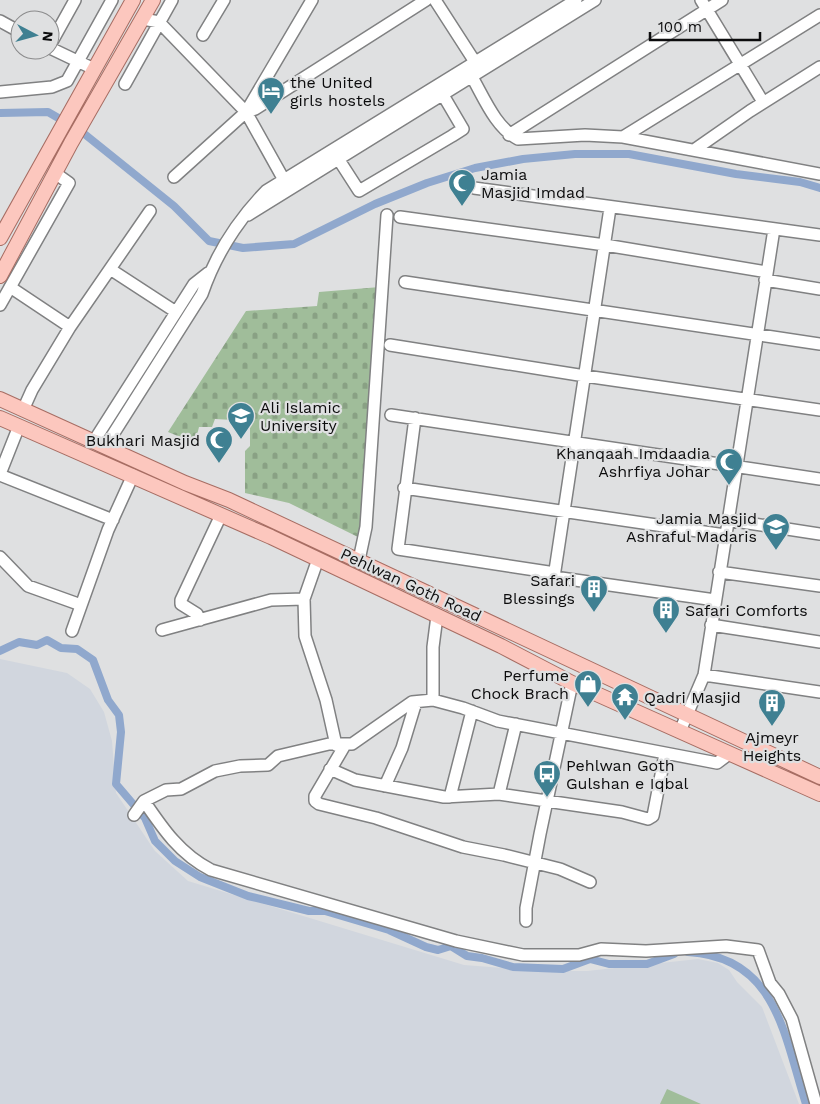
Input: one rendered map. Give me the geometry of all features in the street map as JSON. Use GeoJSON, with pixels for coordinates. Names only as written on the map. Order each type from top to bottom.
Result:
{"type":"FeatureCollection","features":[{"type":"Feature","properties":{"kind":"main road"},"geometry":{"type":"LineString","coordinates":[[0,276],[55,173],[77,102],[133,0]]}},
{"type":"Feature","properties":{"kind":"main road"},"geometry":{"type":"LineString","coordinates":[[0,238],[65,139],[90,110],[153,0]]}},
{"type":"Feature","properties":{"kind":"main road","name":"Pehlwan Goth Road"},"geometry":{"type":"LineString","coordinates":[[0,399],[100,444],[222,515],[437,616],[572,683],[820,794]]}},
{"type":"Feature","properties":{"kind":"main road","name":"Pehlwan Goth Road"},"geometry":{"type":"LineString","coordinates":[[0,418],[133,475],[229,500],[686,716],[820,777]]}},
{"type":"Feature","properties":{"kind":"main road"},"geometry":{"type":"LineString","coordinates":[[766,770],[773,756]]}},
{"type":"Feature","properties":{"kind":"street"},"geometry":{"type":"LineString","coordinates":[[60,28],[75,0]]}},
{"type":"Feature","properties":{"kind":"street"},"geometry":{"type":"LineString","coordinates":[[0,92],[62,84],[69,78],[112,0]]}},
{"type":"Feature","properties":{"kind":"street"},"geometry":{"type":"LineString","coordinates":[[125,84],[172,0]]}},
{"type":"Feature","properties":{"kind":"street"},"geometry":{"type":"LineString","coordinates":[[203,35],[224,0]]}},
{"type":"Feature","properties":{"kind":"street"},"geometry":{"type":"LineString","coordinates":[[174,176],[246,112],[312,0]]}},
{"type":"Feature","properties":{"kind":"street"},"geometry":{"type":"LineString","coordinates":[[246,112],[255,109],[426,0]]}},
{"type":"Feature","properties":{"kind":"street"},"geometry":{"type":"LineString","coordinates":[[435,0],[475,62]]}},
{"type":"Feature","properties":{"kind":"street"},"geometry":{"type":"LineString","coordinates":[[100,444],[202,294],[210,272],[240,221],[266,191],[576,0]]}},
{"type":"Feature","properties":{"kind":"street"},"geometry":{"type":"LineString","coordinates":[[240,221],[595,0]]}},
{"type":"Feature","properties":{"kind":"street"},"geometry":{"type":"LineString","coordinates":[[509,135],[703,5],[722,0]]}},
{"type":"Feature","properties":{"kind":"street"},"geometry":{"type":"LineString","coordinates":[[703,5],[763,102]]}},
{"type":"Feature","properties":{"kind":"street"},"geometry":{"type":"LineString","coordinates":[[623,137],[820,15]]}},
{"type":"Feature","properties":{"kind":"street"},"geometry":{"type":"LineString","coordinates":[[143,19],[160,22],[246,112],[284,180]]}},
{"type":"Feature","properties":{"kind":"street"},"geometry":{"type":"LineString","coordinates":[[60,52],[94,70]]}},
{"type":"Feature","properties":{"kind":"street"},"geometry":{"type":"LineString","coordinates":[[694,150],[763,102],[820,67]]}},
{"type":"Feature","properties":{"kind":"street"},"geometry":{"type":"LineString","coordinates":[[472,77],[509,135],[518,139],[585,135],[623,137],[820,174]]}},
{"type":"Feature","properties":{"kind":"street"},"geometry":{"type":"LineString","coordinates":[[339,160],[360,191],[464,129],[443,95]]}},
{"type":"Feature","properties":{"kind":"street"},"geometry":{"type":"LineString","coordinates":[[0,305],[69,183],[55,173]]}},
{"type":"Feature","properties":{"kind":"street"},"geometry":{"type":"LineString","coordinates":[[474,188],[610,208],[820,235]]}},
{"type":"Feature","properties":{"kind":"street"},"geometry":{"type":"LineString","coordinates":[[610,208],[554,577],[715,600]]}},
{"type":"Feature","properties":{"kind":"street"},"geometry":{"type":"LineString","coordinates":[[23,410],[32,390],[70,327],[150,211]]}},
{"type":"Feature","properties":{"kind":"street"},"geometry":{"type":"LineString","coordinates":[[359,560],[366,527],[387,215]]}},
{"type":"Feature","properties":{"kind":"street"},"geometry":{"type":"LineString","coordinates":[[400,217],[604,245],[766,276],[820,289]]}},
{"type":"Feature","properties":{"kind":"street"},"geometry":{"type":"LineString","coordinates":[[680,731],[704,675],[774,229]]}},
{"type":"Feature","properties":{"kind":"street"},"geometry":{"type":"LineString","coordinates":[[110,269],[176,312]]}},
{"type":"Feature","properties":{"kind":"street"},"geometry":{"type":"LineString","coordinates":[[100,444],[176,312],[194,284],[210,272]]}},
{"type":"Feature","properties":{"kind":"street"},"geometry":{"type":"LineString","coordinates":[[405,282],[820,344]]}},
{"type":"Feature","properties":{"kind":"street"},"geometry":{"type":"LineString","coordinates":[[10,287],[70,327]]}},
{"type":"Feature","properties":{"kind":"street"},"geometry":{"type":"LineString","coordinates":[[390,345],[820,410]]}},
{"type":"Feature","properties":{"kind":"street"},"geometry":{"type":"LineString","coordinates":[[391,415],[820,479]]}},
{"type":"Feature","properties":{"kind":"street"},"geometry":{"type":"LineString","coordinates":[[414,418],[398,549],[554,573]]}},
{"type":"Feature","properties":{"kind":"street"},"geometry":{"type":"LineString","coordinates":[[19,426],[0,475],[113,520]]}},
{"type":"Feature","properties":{"kind":"street"},"geometry":{"type":"LineString","coordinates":[[72,631],[113,520],[133,475]]}},
{"type":"Feature","properties":{"kind":"street"},"geometry":{"type":"LineString","coordinates":[[404,488],[725,535]]}},
{"type":"Feature","properties":{"kind":"street"},"geometry":{"type":"LineString","coordinates":[[200,620],[197,614],[182,604],[180,600],[222,515]]}},
{"type":"Feature","properties":{"kind":"street"},"geometry":{"type":"LineString","coordinates":[[728,520],[820,534]]}},
{"type":"Feature","properties":{"kind":"street"},"geometry":{"type":"LineString","coordinates":[[0,557],[28,586],[81,605]]}},
{"type":"Feature","properties":{"kind":"street"},"geometry":{"type":"LineString","coordinates":[[318,559],[304,599],[305,636],[340,745],[330,770],[315,796],[315,801],[320,804],[376,818],[463,847],[536,862],[590,882]]}},
{"type":"Feature","properties":{"kind":"street"},"geometry":{"type":"LineString","coordinates":[[719,572],[820,586]]}},
{"type":"Feature","properties":{"kind":"street"},"geometry":{"type":"LineString","coordinates":[[162,630],[278,598],[304,599]]}},
{"type":"Feature","properties":{"kind":"street"},"geometry":{"type":"LineString","coordinates":[[433,700],[433,647],[437,616]]}},
{"type":"Feature","properties":{"kind":"street"},"geometry":{"type":"LineString","coordinates":[[711,625],[820,642]]}},
{"type":"Feature","properties":{"kind":"street"},"geometry":{"type":"LineString","coordinates":[[704,675],[820,692]]}},
{"type":"Feature","properties":{"kind":"street"},"geometry":{"type":"LineString","coordinates":[[526,921],[526,908],[572,683]]}},
{"type":"Feature","properties":{"kind":"street"},"geometry":{"type":"LineString","coordinates":[[729,754],[717,763],[665,754],[516,724],[433,700],[416,702],[404,707],[352,744],[278,756],[268,765],[240,766],[215,772],[181,789],[166,790],[140,807],[176,846],[194,862],[211,870],[456,941],[523,955],[579,954],[601,949],[646,951],[726,946],[758,950],[770,983],[779,994],[792,1019],[816,1104]]}},
{"type":"Feature","properties":{"kind":"street"},"geometry":{"type":"LineString","coordinates":[[385,786],[402,748],[416,702]]}},
{"type":"Feature","properties":{"kind":"street"},"geometry":{"type":"LineString","coordinates":[[450,797],[472,711]]}},
{"type":"Feature","properties":{"kind":"street"},"geometry":{"type":"LineString","coordinates":[[499,794],[516,724]]}},
{"type":"Feature","properties":{"kind":"street"},"geometry":{"type":"LineString","coordinates":[[330,770],[355,780],[450,797],[499,794],[622,812],[650,819],[653,816],[665,754]]}},
{"type":"Feature","properties":{"kind":"shaded area"},"geometry":{"type":"Polygon","coordinates":[[[0,659],[67,673],[90,689],[104,712],[112,741],[116,793],[155,851],[188,881],[464,965],[542,971],[587,971],[698,959],[718,963],[729,970],[737,982],[762,1007],[799,1104],[0,1104],[0,659]]]}},
{"type":"Feature","properties":{"kind":"green space"},"geometry":{"type":"Polygon","coordinates":[[[380,287],[360,538],[289,503],[245,493],[245,451],[250,446],[250,421],[215,419],[212,427],[199,427],[195,443],[168,432],[246,311],[317,306],[319,292],[380,287]]]}},
{"type":"Feature","properties":{"kind":"green space"},"geometry":{"type":"Polygon","coordinates":[[[667,1089],[701,1104],[660,1104],[667,1089]]]}},
{"type":"Feature","properties":{"kind":"waterway"},"geometry":{"type":"LineString","coordinates":[[0,113],[48,112],[67,123]]}},
{"type":"Feature","properties":{"kind":"waterway"},"geometry":{"type":"LineString","coordinates":[[77,128],[174,206],[209,241],[243,248],[294,244],[375,204],[427,183],[475,168],[523,159],[575,154],[629,154],[736,174],[800,182],[820,188]]}},
{"type":"Feature","properties":{"kind":"waterway"},"geometry":{"type":"LineString","coordinates":[[0,651],[19,642],[37,645],[47,640],[61,648],[77,649],[93,660],[108,700],[119,715],[121,732],[116,784],[145,818],[155,841],[175,861],[200,877],[248,896],[309,911],[325,911],[389,930],[426,947],[438,950],[451,946],[467,956],[482,958],[513,967],[563,969],[590,959],[609,964],[647,964],[674,954]]}},
{"type":"Feature","properties":{"kind":"waterway"},"geometry":{"type":"LineString","coordinates":[[688,952],[718,957],[741,968],[759,984],[772,1004],[782,1027],[806,1104]]}},
{"type":"Feature","properties":{"kind":"place","name":"the United girls hostels"},"geometry":{"type":"Point","coordinates":[271,115]}},
{"type":"Feature","properties":{"kind":"place","name":"Jamia Masjid Imdad"},"geometry":{"type":"Point","coordinates":[462,207]}},
{"type":"Feature","properties":{"kind":"place","name":"Ali Islamic University"},"geometry":{"type":"Point","coordinates":[241,440]}},
{"type":"Feature","properties":{"kind":"place","name":"Bukhari Masjid"},"geometry":{"type":"Point","coordinates":[219,464]}},
{"type":"Feature","properties":{"kind":"place","name":"Khanqaah Imdaadia Ashrfiya Johar"},"geometry":{"type":"Point","coordinates":[729,486]}},
{"type":"Feature","properties":{"kind":"place","name":"Jamia Masjid Ashraful Madaris"},"geometry":{"type":"Point","coordinates":[776,551]}},
{"type":"Feature","properties":{"kind":"place","name":"Safari Blessings"},"geometry":{"type":"Point","coordinates":[594,613]}},
{"type":"Feature","properties":{"kind":"place","name":"Safari Comforts"},"geometry":{"type":"Point","coordinates":[666,634]}},
{"type":"Feature","properties":{"kind":"place","name":"Perfume Chock Brach"},"geometry":{"type":"Point","coordinates":[588,708]}},
{"type":"Feature","properties":{"kind":"place","name":"Qadri Masjid"},"geometry":{"type":"Point","coordinates":[625,721]}},
{"type":"Feature","properties":{"kind":"place","name":"Ajmeyr Heights"},"geometry":{"type":"Point","coordinates":[772,727]}},
{"type":"Feature","properties":{"kind":"place","name":"Pehlwan Goth Gulshan e Iqbal"},"geometry":{"type":"Point","coordinates":[547,798]}}]}
